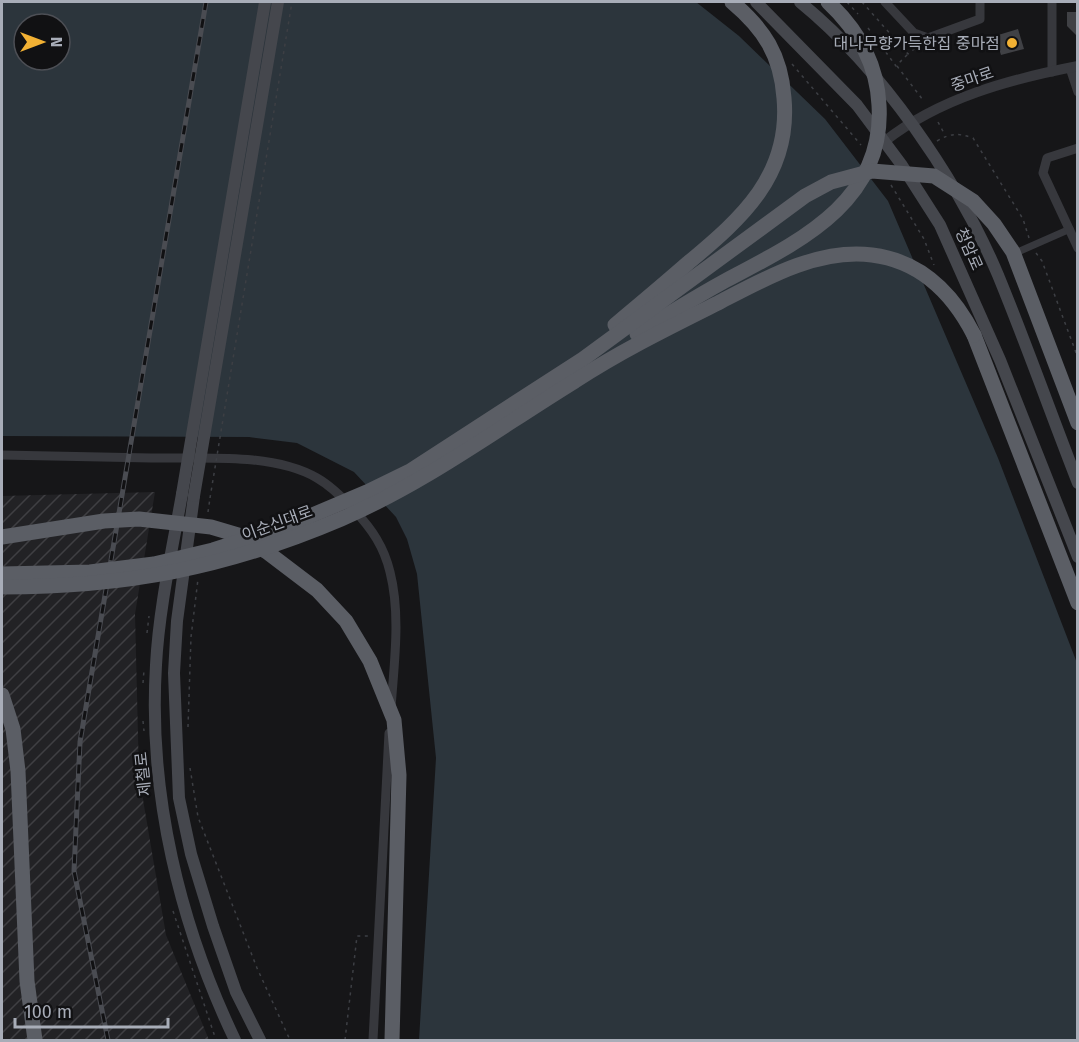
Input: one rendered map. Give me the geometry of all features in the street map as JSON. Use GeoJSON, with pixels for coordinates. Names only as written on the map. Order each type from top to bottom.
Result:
{"type":"FeatureCollection","features":[{"type":"Feature","properties":{"kind":"highway"},"geometry":{"type":"LineString","coordinates":[[535,399],[724,233],[760,194],[775,167],[784,137],[786,116],[783,83],[773,51],[756,22],[732,2]]}},
{"type":"Feature","properties":{"kind":"highway"},"geometry":{"type":"LineString","coordinates":[[535,399],[634,336],[809,233],[837,213],[861,182],[876,147],[880,115],[879,95],[872,65],[856,32],[828,2]]}},
{"type":"Feature","properties":{"kind":"highway"},"geometry":{"type":"LineString","coordinates":[[535,399],[805,196],[831,182],[872,171],[909,172],[934,176],[973,201],[994,224],[1013,252],[1077,423]]}},
{"type":"Feature","properties":{"kind":"highway"},"geometry":{"type":"LineString","coordinates":[[535,399],[731,296],[806,262],[838,255],[871,254],[908,265],[948,292],[974,335],[1077,603]]}},
{"type":"Feature","properties":{"kind":"highway","name":"이순신대로"},"geometry":{"type":"LineString","coordinates":[[2,574],[90,572],[154,564],[213,550],[284,527],[410,471],[535,399]]}},
{"type":"Feature","properties":{"kind":"highway","name":"이순신대로"},"geometry":{"type":"LineString","coordinates":[[2,587],[56,587],[121,582],[216,564],[256,550],[339,520],[406,488],[535,399]]}},
{"type":"Feature","properties":{"kind":"highway"},"geometry":{"type":"LineString","coordinates":[[2,537],[104,521],[139,519],[211,527],[238,535],[267,552],[317,590],[346,621],[370,661],[394,720],[397,745],[399,775],[392,1041]]}},
{"type":"Feature","properties":{"kind":"highway"},"geometry":{"type":"LineString","coordinates":[[2,695],[14,729],[18,771],[27,981],[35,1041]]}},
{"type":"Feature","properties":{"kind":"main road"},"geometry":{"type":"LineString","coordinates":[[188,495],[265,2]]}},
{"type":"Feature","properties":{"kind":"main road"},"geometry":{"type":"LineString","coordinates":[[188,495],[279,2]]}},
{"type":"Feature","properties":{"kind":"main road","name":"청암로"},"geometry":{"type":"LineString","coordinates":[[756,2],[831,75],[885,141],[940,225],[1000,360],[1077,557]]}},
{"type":"Feature","properties":{"kind":"main road","name":"청암로"},"geometry":{"type":"LineString","coordinates":[[800,2],[861,60],[909,122],[963,204],[997,274],[1077,483]]}},
{"type":"Feature","properties":{"kind":"main road","name":"제철로"},"geometry":{"type":"LineString","coordinates":[[188,495],[164,598],[156,664],[158,773],[174,868],[191,934],[211,991],[235,1041]]}},
{"type":"Feature","properties":{"kind":"main road","name":"제철로"},"geometry":{"type":"LineString","coordinates":[[188,495],[176,631],[175,684],[179,798],[191,854],[213,926],[236,992],[260,1041]]}},
{"type":"Feature","properties":{"kind":"street"},"geometry":{"type":"LineString","coordinates":[[885,2],[914,33],[928,38],[980,19],[980,2]]}},
{"type":"Feature","properties":{"kind":"street"},"geometry":{"type":"LineString","coordinates":[[1052,2],[1052,72]]}},
{"type":"Feature","properties":{"kind":"street","name":"중마로"},"geometry":{"type":"LineString","coordinates":[[885,141],[909,122],[931,110],[989,88],[1074,67]]}},
{"type":"Feature","properties":{"kind":"street"},"geometry":{"type":"LineString","coordinates":[[1074,67],[1077,92]]}},
{"type":"Feature","properties":{"kind":"street"},"geometry":{"type":"LineString","coordinates":[[1077,148],[1056,153],[1047,158],[1043,165],[1043,173],[1074,228],[1077,248]]}},
{"type":"Feature","properties":{"kind":"street"},"geometry":{"type":"LineString","coordinates":[[1020,251],[1074,228]]}},
{"type":"Feature","properties":{"kind":"street"},"geometry":{"type":"LineString","coordinates":[[2,455],[231,459],[278,464],[315,477],[337,492],[376,535],[391,573],[395,646],[371,1041]]}},
{"type":"Feature","properties":{"kind":"path"},"geometry":{"type":"LineString","coordinates":[[207,520],[292,2]]}},
{"type":"Feature","properties":{"kind":"path"},"geometry":{"type":"LineString","coordinates":[[847,2],[861,18]]}},
{"type":"Feature","properties":{"kind":"path"},"geometry":{"type":"LineString","coordinates":[[862,2],[908,54]]}},
{"type":"Feature","properties":{"kind":"path"},"geometry":{"type":"LineString","coordinates":[[867,26],[922,100]]}},
{"type":"Feature","properties":{"kind":"path"},"geometry":{"type":"LineString","coordinates":[[896,66],[928,38]]}},
{"type":"Feature","properties":{"kind":"path"},"geometry":{"type":"LineString","coordinates":[[787,58],[830,105],[864,148]]}},
{"type":"Feature","properties":{"kind":"path"},"geometry":{"type":"LineString","coordinates":[[938,122],[946,135]]}},
{"type":"Feature","properties":{"kind":"path"},"geometry":{"type":"LineString","coordinates":[[936,141],[946,135],[959,133]]}},
{"type":"Feature","properties":{"kind":"path"},"geometry":{"type":"LineString","coordinates":[[890,183],[924,239],[935,269]]}},
{"type":"Feature","properties":{"kind":"path"},"geometry":{"type":"LineString","coordinates":[[188,732],[191,637],[198,574]]}},
{"type":"Feature","properties":{"kind":"path"},"geometry":{"type":"LineString","coordinates":[[190,767],[198,818],[257,968],[290,1041]]}},
{"type":"Feature","properties":{"kind":"shaded area"},"geometry":{"type":"Polygon","coordinates":[[[2,2],[696,2],[739,36],[825,119],[888,201],[998,458],[1077,663],[1077,1040],[419,1040],[436,758],[417,574],[407,539],[396,517],[354,472],[297,443],[249,437],[2,436],[2,2]]]}},
{"type":"Feature","properties":{"kind":"shaded area"},"geometry":{"type":"Polygon","coordinates":[[[155,492],[135,614],[139,776],[166,935],[209,1040],[2,1040],[2,496],[155,492]]]}},
{"type":"Feature","properties":{"kind":"building"},"geometry":{"type":"Polygon","coordinates":[[[1067,12],[1077,12],[1077,36],[1067,26],[1067,12]]]}},
{"type":"Feature","properties":{"kind":"building"},"geometry":{"type":"Polygon","coordinates":[[[1018,29],[1024,49],[1001,55],[995,36],[1018,29]]]}},
{"type":"Feature","properties":{"kind":"railway"},"geometry":{"type":"LineString","coordinates":[[108,1040],[74,871],[80,742],[206,2]]}},
{"type":"Feature","properties":{"kind":"place","name":"대나무향가득한집 중마점"},"geometry":{"type":"Point","coordinates":[1012,43]}}]}
